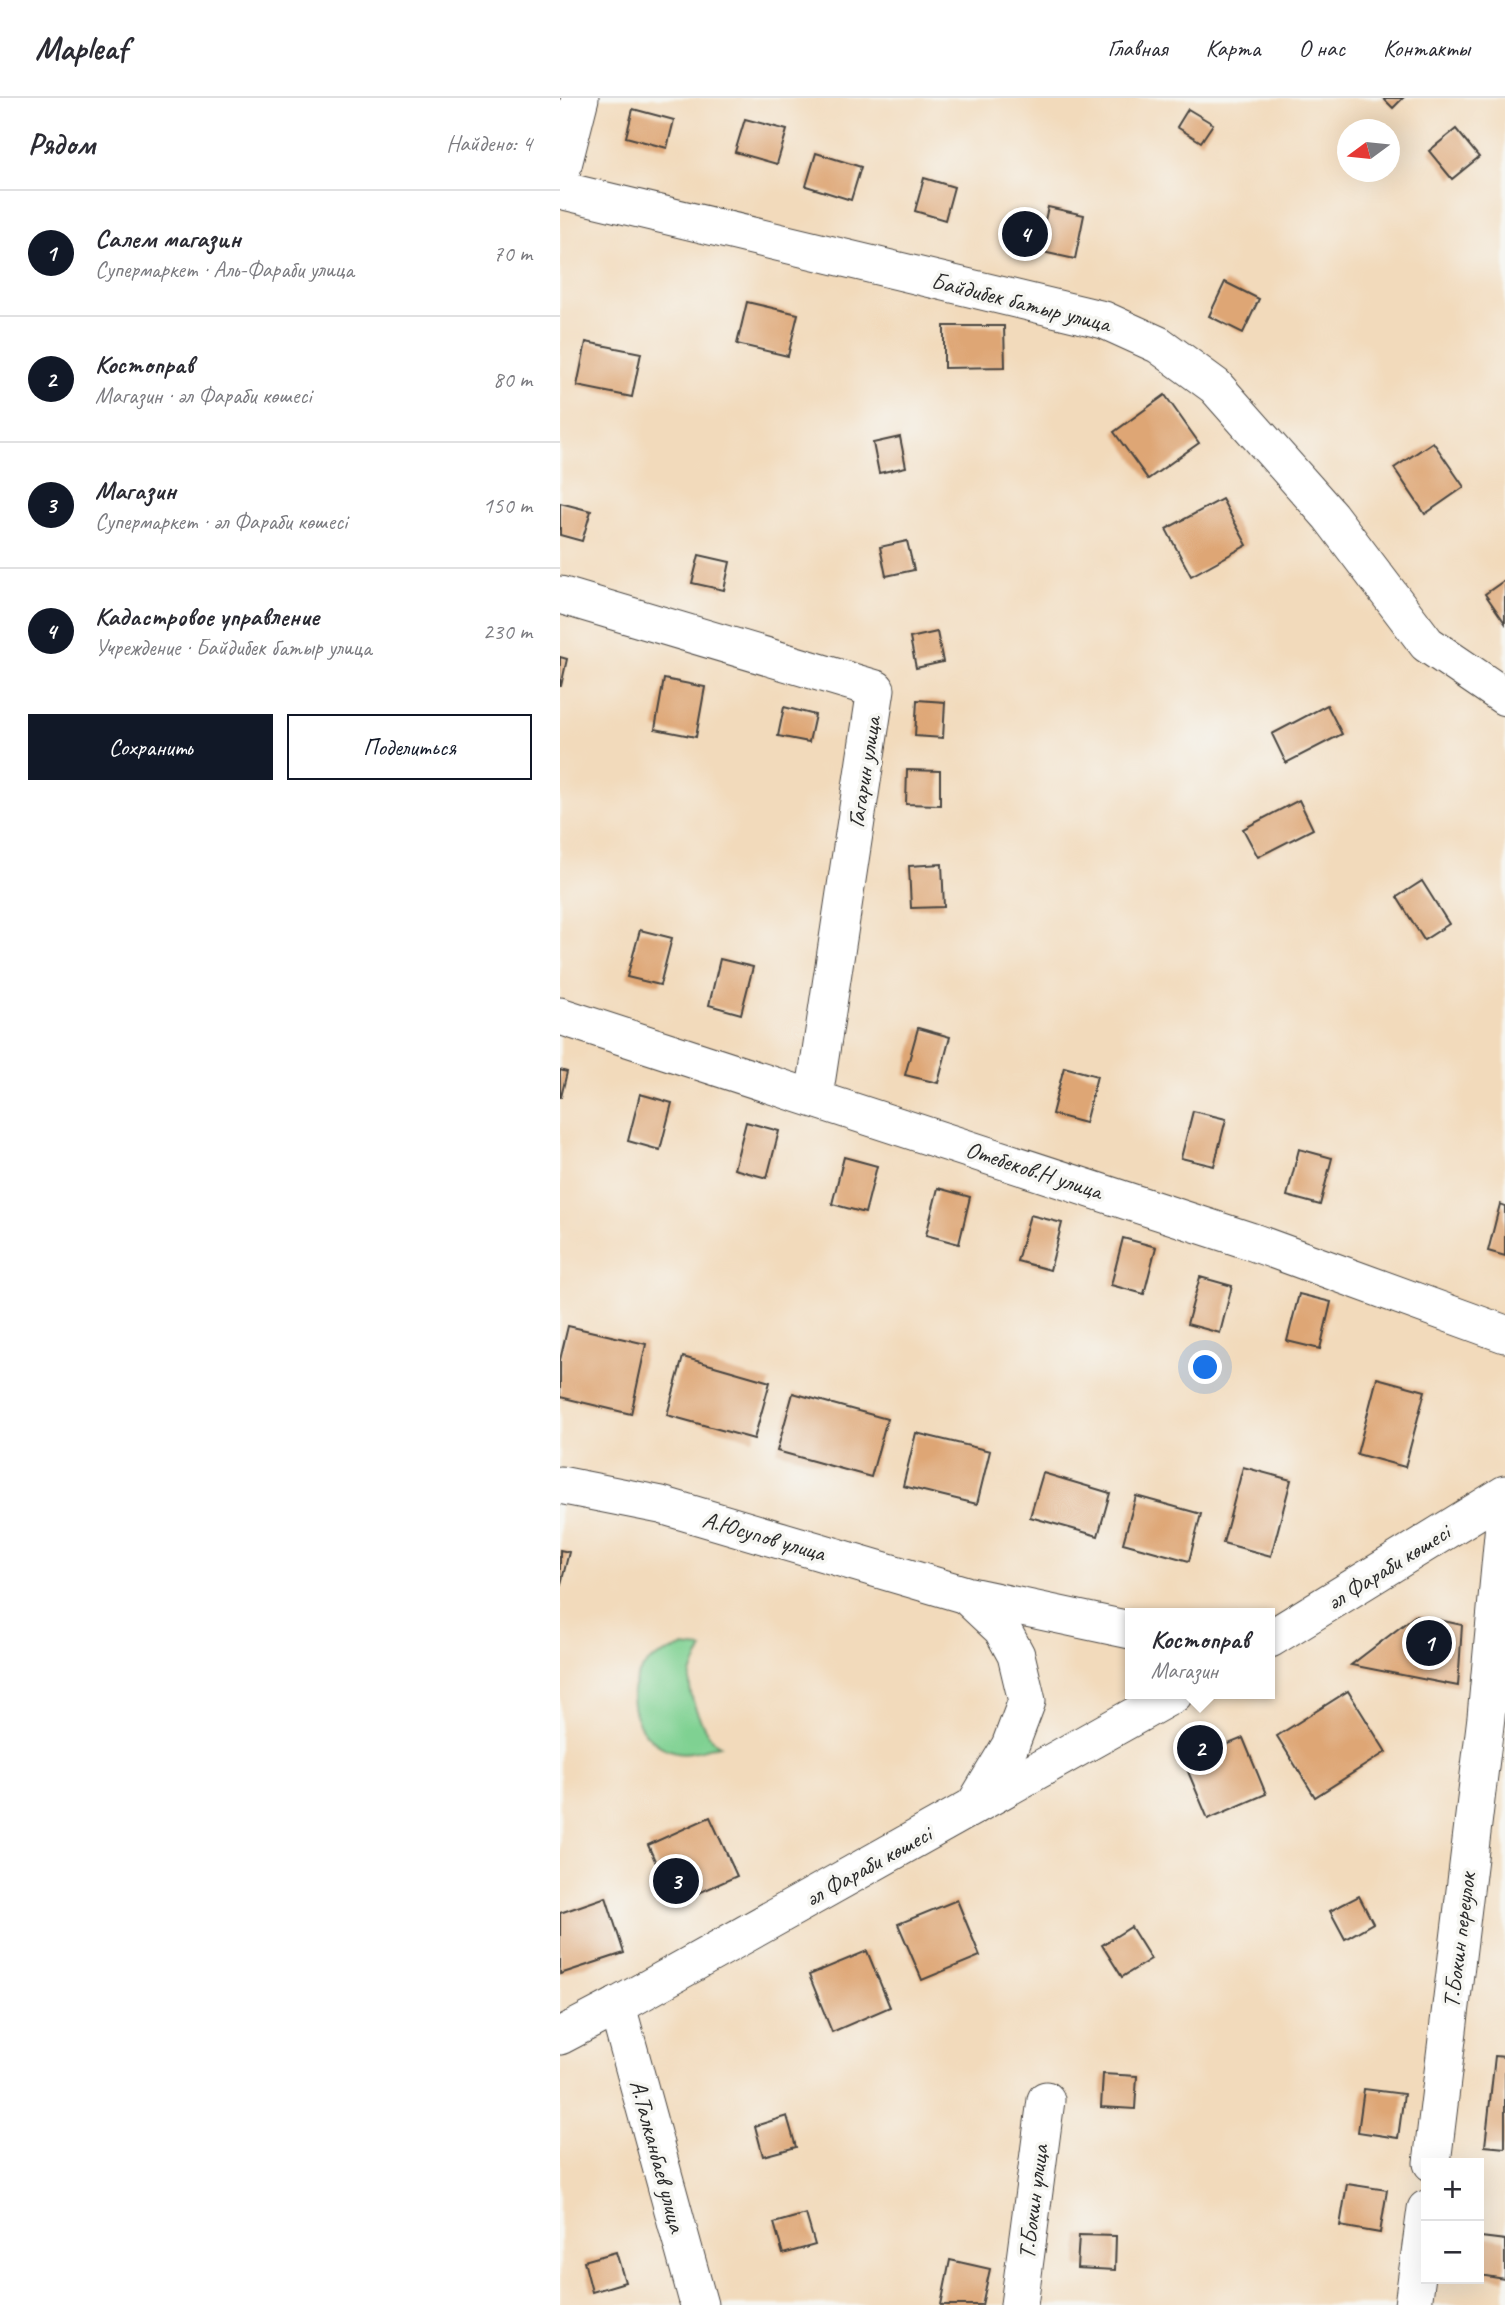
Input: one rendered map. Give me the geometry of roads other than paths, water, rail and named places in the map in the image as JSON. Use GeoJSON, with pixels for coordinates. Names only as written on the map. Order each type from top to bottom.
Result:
{"type":"FeatureCollection","features":[{"type":"Feature","properties":{"kind":"street"},"geometry":{"type":"LineString","coordinates":[[560,177],[580,98]]}},
{"type":"Feature","properties":{"kind":"street","name":"Байдибек батыр улица"},"geometry":{"type":"LineString","coordinates":[[560,190],[1104,320],[1159,345],[1215,386],[1330,516],[1427,644],[1505,697]]}},
{"type":"Feature","properties":{"kind":"street","name":"Гагарин улица"},"geometry":{"type":"LineString","coordinates":[[560,595],[876,689],[814,1097]]}},
{"type":"Feature","properties":{"kind":"street","name":"Отебеков.Н улица"},"geometry":{"type":"LineString","coordinates":[[560,1016],[1250,1241],[1505,1334]]}},
{"type":"Feature","properties":{"kind":"street","name":"А.Юсупов улица"},"geometry":{"type":"LineString","coordinates":[[560,1485],[661,1506],[967,1595],[1125,1629]]}},
{"type":"Feature","properties":{"kind":"street","name":"әл Фараби көшесі"},"geometry":{"type":"LineString","coordinates":[[1275,1636],[1505,1494]]}},
{"type":"Feature","properties":{"kind":"street","name":"Т.Бокин переулок"},"geometry":{"type":"LineString","coordinates":[[1433,2158],[1496,1719],[1505,1513]]}},
{"type":"Feature","properties":{"kind":"street","name":"А.Юсупов улица"},"geometry":{"type":"LineString","coordinates":[[967,1595],[1002,1629],[1016,1656],[1027,1701],[1010,1746],[974,1806]]}},
{"type":"Feature","properties":{"kind":"street","name":"әл Фараби көшесі"},"geometry":{"type":"LineString","coordinates":[[560,2036],[1165,1699]]}},
{"type":"Feature","properties":{"kind":"street","name":"А.Талканбаев улица"},"geometry":{"type":"LineString","coordinates":[[617,2006],[699,2305]]}},
{"type":"Feature","properties":{"kind":"street","name":"Т.Бокин улица"},"geometry":{"type":"LineString","coordinates":[[1019,2305],[1046,2100]]}},
{"type":"Feature","properties":{"kind":"street"},"geometry":{"type":"LineString","coordinates":[[1413,2305],[1424,2221]]}},
{"type":"Feature","properties":{"kind":"place","name":"Кадастровое управление"},"geometry":{"type":"Point","coordinates":[1025,234]}},
{"type":"Feature","properties":{"kind":"place","name":"Салем магазин"},"geometry":{"type":"Point","coordinates":[1429,1643]}},
{"type":"Feature","properties":{"kind":"place","name":"Костоправ"},"geometry":{"type":"Point","coordinates":[1200,1748]}},
{"type":"Feature","properties":{"kind":"place","name":"Магазин"},"geometry":{"type":"Point","coordinates":[676,1881]}}]}
